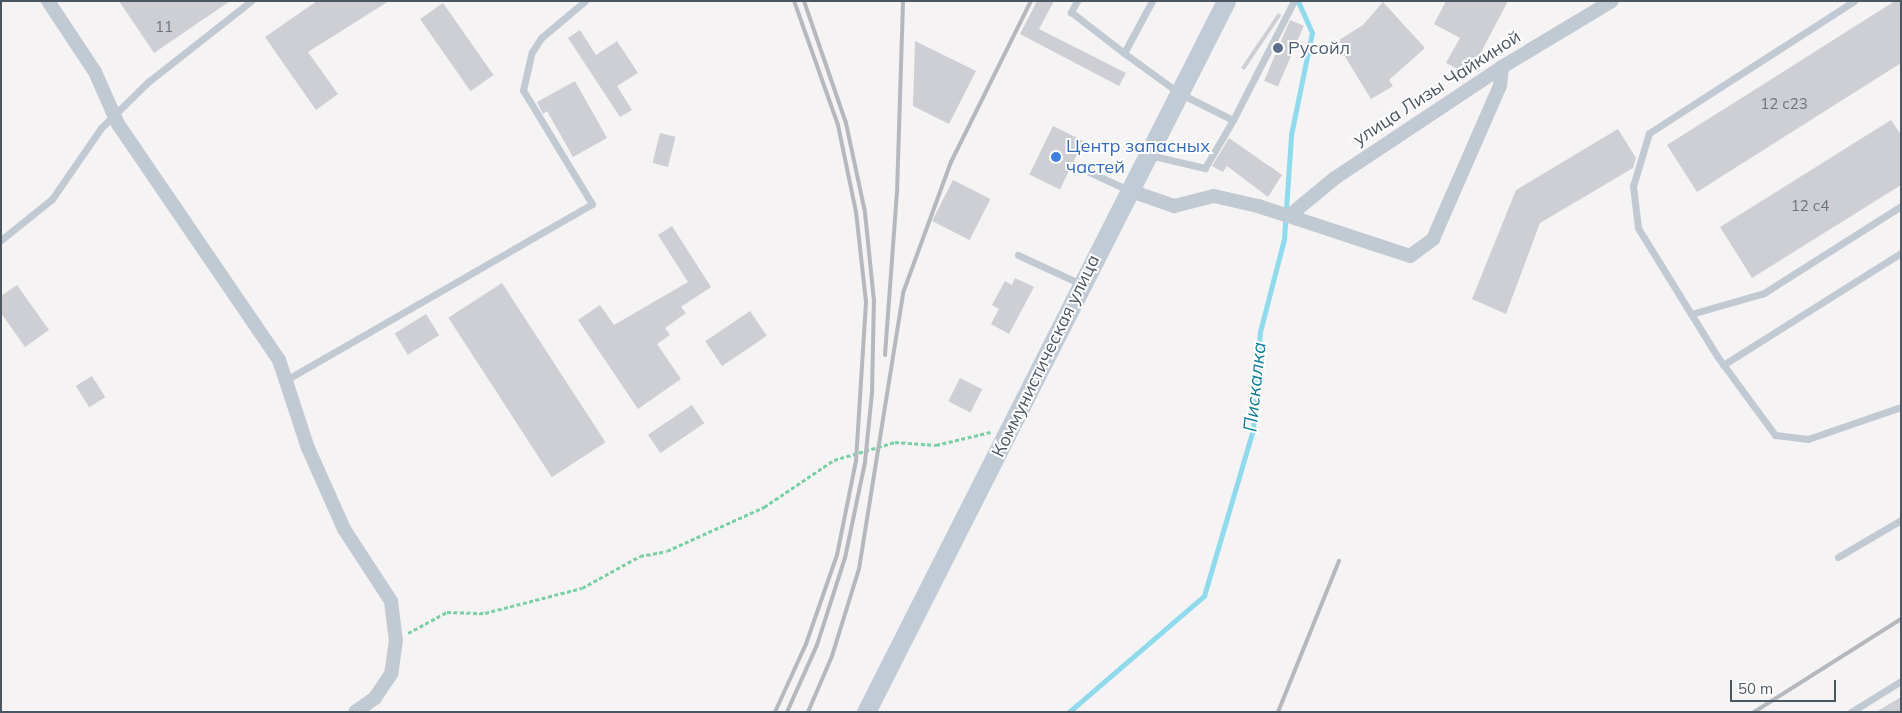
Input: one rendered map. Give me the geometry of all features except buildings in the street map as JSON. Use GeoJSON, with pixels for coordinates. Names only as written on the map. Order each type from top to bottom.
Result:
{"type":"FeatureCollection","features":[{"type":"Feature","properties":{"kind":"main road","name":"Коммунистическая улица"},"geometry":{"type":"LineString","coordinates":[[866,712],[1128,190],[1226,1]]}},
{"type":"Feature","properties":{"kind":"street"},"geometry":{"type":"LineString","coordinates":[[48,1],[95,72],[115,117],[280,360],[308,448],[344,529],[392,602],[396,640],[390,674],[375,698],[355,712]]}},
{"type":"Feature","properties":{"kind":"street","name":"улица Лизы Чайкиной"},"geometry":{"type":"LineString","coordinates":[[1289,216],[1335,178],[1502,67],[1612,1]]}},
{"type":"Feature","properties":{"kind":"street"},"geometry":{"type":"LineString","coordinates":[[1128,190],[1174,206],[1214,196],[1289,216],[1410,256],[1433,239],[1500,86],[1502,67]]}},
{"type":"Feature","properties":{"kind":"lane"},"geometry":{"type":"LineString","coordinates":[[1,240],[52,199],[101,128],[115,117],[148,82],[251,1]]}},
{"type":"Feature","properties":{"kind":"lane"},"geometry":{"type":"LineString","coordinates":[[286,380],[592,204],[523,90],[532,52],[541,38],[585,1]]}},
{"type":"Feature","properties":{"kind":"lane"},"geometry":{"type":"LineString","coordinates":[[1077,1],[1072,12],[1124,53],[1179,93],[1233,120]]}},
{"type":"Feature","properties":{"kind":"lane"},"geometry":{"type":"LineString","coordinates":[[1124,53],[1152,1]]}},
{"type":"Feature","properties":{"kind":"lane"},"geometry":{"type":"LineString","coordinates":[[1147,154],[1205,168],[1233,120],[1294,1]]}},
{"type":"Feature","properties":{"kind":"lane"},"geometry":{"type":"LineString","coordinates":[[1854,1],[1649,133],[1633,186],[1638,228],[1723,365],[1775,435],[1808,439],[1901,407]]}},
{"type":"Feature","properties":{"kind":"lane"},"geometry":{"type":"LineString","coordinates":[[1086,170],[1128,190]]}},
{"type":"Feature","properties":{"kind":"lane"},"geometry":{"type":"LineString","coordinates":[[1691,314],[1764,293],[1901,206]]}},
{"type":"Feature","properties":{"kind":"lane"},"geometry":{"type":"LineString","coordinates":[[1723,365],[1901,253]]}},
{"type":"Feature","properties":{"kind":"lane"},"geometry":{"type":"LineString","coordinates":[[1018,255],[1081,285]]}},
{"type":"Feature","properties":{"kind":"lane"},"geometry":{"type":"LineString","coordinates":[[1838,557],[1901,520]]}},
{"type":"Feature","properties":{"kind":"lane"},"geometry":{"type":"LineString","coordinates":[[1851,712],[1901,681]]}},
{"type":"Feature","properties":{"kind":"path"},"geometry":{"type":"LineString","coordinates":[[396,640],[447,612],[485,613],[582,588],[640,556],[667,551],[764,507],[834,460],[895,442],[936,445],[967,440],[1012,424]]}},
{"type":"Feature","properties":{"kind":"waterway","name":"Пискалка"},"geometry":{"type":"LineString","coordinates":[[1069,712],[1204,596],[1253,429],[1260,332],[1284,239],[1291,135],[1312,33],[1298,1]]}},
{"type":"Feature","properties":{"kind":"railway"},"geometry":{"type":"LineString","coordinates":[[775,712],[806,644],[837,555],[856,461],[866,302],[856,212],[838,125],[794,1]]}},
{"type":"Feature","properties":{"kind":"railway"},"geometry":{"type":"LineString","coordinates":[[787,712],[817,645],[845,558],[865,462],[872,393],[874,301],[865,212],[846,123],[804,1]]}},
{"type":"Feature","properties":{"kind":"railway"},"geometry":{"type":"LineString","coordinates":[[885,355],[897,193],[903,1]]}},
{"type":"Feature","properties":{"kind":"railway"},"geometry":{"type":"LineString","coordinates":[[808,712],[832,656],[859,569],[903,293],[951,162],[1031,1]]}},
{"type":"Feature","properties":{"kind":"railway"},"geometry":{"type":"LineString","coordinates":[[1278,712],[1339,561]]}},
{"type":"Feature","properties":{"kind":"railway"},"geometry":{"type":"LineString","coordinates":[[1754,712],[1901,619]]}},
{"type":"Feature","properties":{"kind":"place","name":"Русойл"},"geometry":{"type":"Point","coordinates":[1278,48]}},
{"type":"Feature","properties":{"kind":"place","name":"Центр запасных частей"},"geometry":{"type":"Point","coordinates":[1056,157]}}]}
